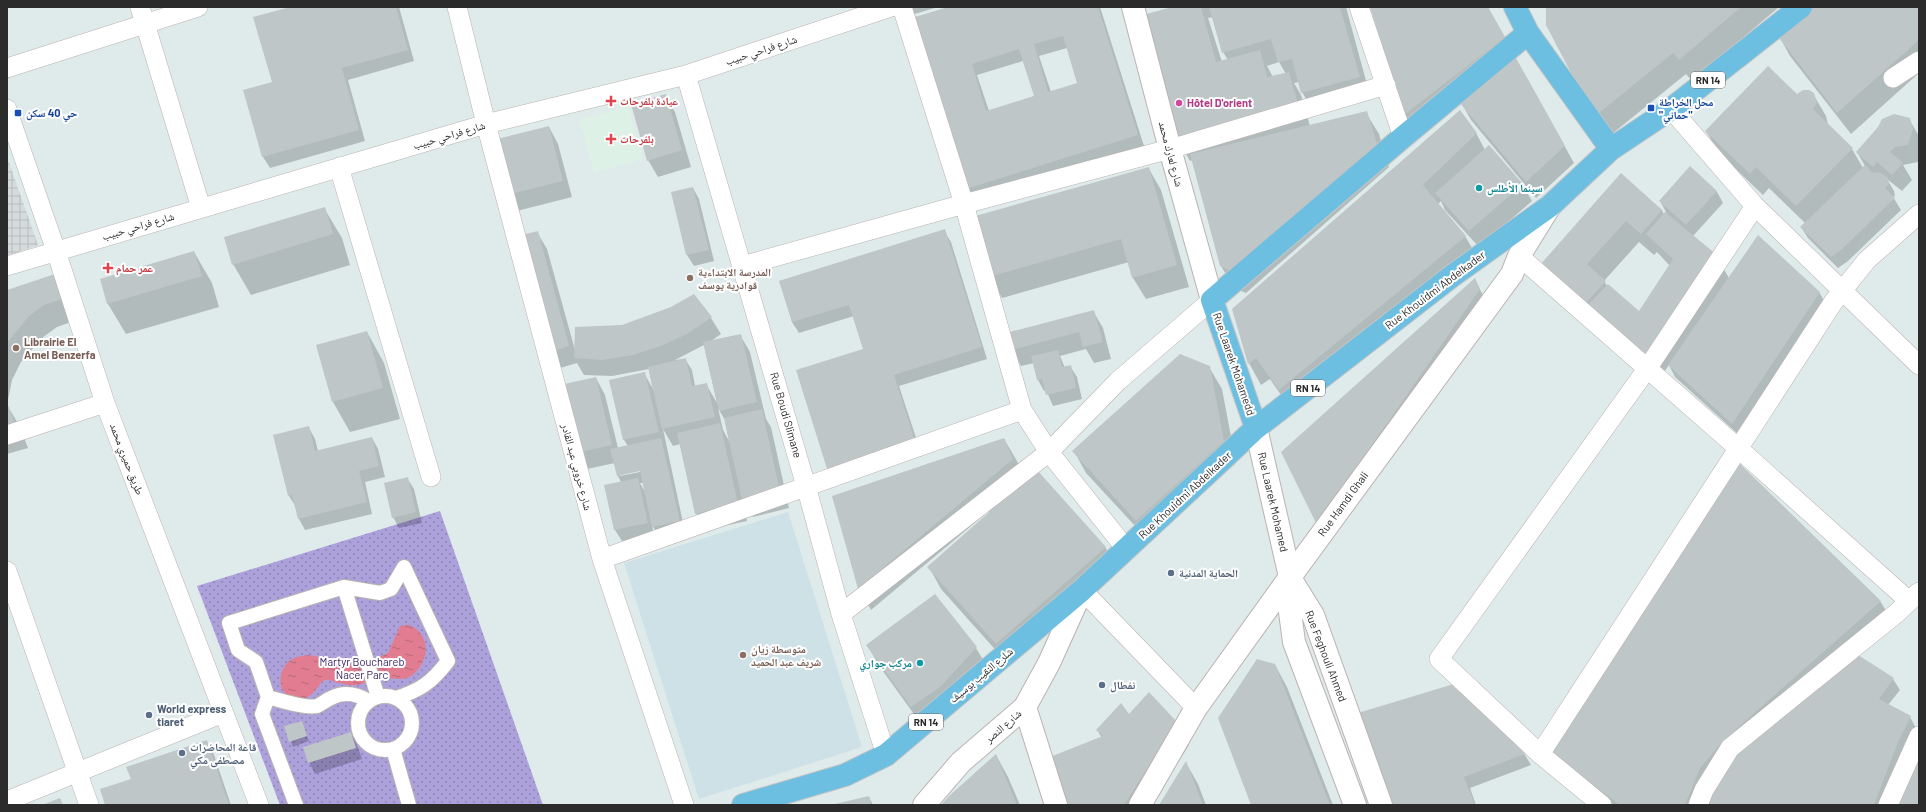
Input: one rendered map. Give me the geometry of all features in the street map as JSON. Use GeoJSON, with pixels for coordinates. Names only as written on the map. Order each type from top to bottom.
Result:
{"type":"FeatureCollection","features":[{"type":"Feature","properties":{"kind":"main road"},"geometry":{"type":"LineString","coordinates":[[1515,7],[1528,33],[1611,149]]}},
{"type":"Feature","properties":{"kind":"main road","name":"Rue Khouidmi Abdelkader"},"geometry":{"type":"LineString","coordinates":[[1082,590],[1127,550],[1256,428],[1452,276],[1550,206],[1611,149],[1671,109],[1801,7]]}},
{"type":"Feature","properties":{"kind":"main road"},"geometry":{"type":"LineString","coordinates":[[1212,300],[1403,137],[1528,33]]}},
{"type":"Feature","properties":{"kind":"main road","name":"Rue Laarek Mohamedd"},"geometry":{"type":"LineString","coordinates":[[1212,300],[1256,428]]}},
{"type":"Feature","properties":{"kind":"main road","name":"شلرع النقيب بوسيف"},"geometry":{"type":"LineString","coordinates":[[743,805],[845,775],[886,755],[1082,590]]}},
{"type":"Feature","properties":{"kind":"street"},"geometry":{"type":"LineString","coordinates":[[7,68],[143,15],[198,7]]}},
{"type":"Feature","properties":{"kind":"street","name":"شارع خروبي عبد القادر"},"geometry":{"type":"LineString","coordinates":[[457,7],[486,124],[602,559],[684,805]]}},
{"type":"Feature","properties":{"kind":"street","name":"شارع فراحي حبيب"},"geometry":{"type":"LineString","coordinates":[[7,266],[56,250],[486,124],[686,75],[891,7]]}},
{"type":"Feature","properties":{"kind":"street"},"geometry":{"type":"LineString","coordinates":[[902,7],[964,204],[1022,410],[1049,452],[1127,550]]}},
{"type":"Feature","properties":{"kind":"street","name":"شارع لعارك محمد"},"geometry":{"type":"LineString","coordinates":[[1133,7],[1170,149],[1212,300]]}},
{"type":"Feature","properties":{"kind":"street"},"geometry":{"type":"LineString","coordinates":[[1359,7],[1403,137]]}},
{"type":"Feature","properties":{"kind":"street"},"geometry":{"type":"LineString","coordinates":[[143,15],[201,208]]}},
{"type":"Feature","properties":{"kind":"street"},"geometry":{"type":"LineString","coordinates":[[1893,78],[1919,61]]}},
{"type":"Feature","properties":{"kind":"street","name":"Rue Boudi Slimane"},"geometry":{"type":"LineString","coordinates":[[686,75],[806,486],[841,614],[886,755]]}},
{"type":"Feature","properties":{"kind":"street"},"geometry":{"type":"LineString","coordinates":[[742,266],[964,204],[1170,149],[1386,85]]}},
{"type":"Feature","properties":{"kind":"street"},"geometry":{"type":"LineString","coordinates":[[1671,109],[1755,206],[1919,365]]}},
{"type":"Feature","properties":{"kind":"street","name":"طريق حميري محمد"},"geometry":{"type":"LineString","coordinates":[[8,113],[56,250],[105,403],[259,805]]}},
{"type":"Feature","properties":{"kind":"street"},"geometry":{"type":"LineString","coordinates":[[338,167],[431,477]]}},
{"type":"Feature","properties":{"kind":"street","name":"Rue Hamdi Ghali"},"geometry":{"type":"LineString","coordinates":[[1140,805],[1196,708],[1512,274],[1519,256],[1550,206]]}},
{"type":"Feature","properties":{"kind":"street"},"geometry":{"type":"LineString","coordinates":[[1602,805],[1540,754],[1439,659],[1647,369],[1755,206]]}},
{"type":"Feature","properties":{"kind":"street"},"geometry":{"type":"LineString","coordinates":[[1540,754],[1738,448],[1843,290],[1867,260],[1919,214]]}},
{"type":"Feature","properties":{"kind":"street"},"geometry":{"type":"LineString","coordinates":[[1519,256],[1738,448],[1914,596],[1898,612],[1730,748],[1704,790],[1698,805]]}},
{"type":"Feature","properties":{"kind":"street"},"geometry":{"type":"LineString","coordinates":[[841,614],[1049,452],[1118,381],[1212,300]]}},
{"type":"Feature","properties":{"kind":"street"},"geometry":{"type":"LineString","coordinates":[[7,435],[105,403]]}},
{"type":"Feature","properties":{"kind":"street"},"geometry":{"type":"LineString","coordinates":[[602,559],[1022,410]]}},
{"type":"Feature","properties":{"kind":"street","name":"Rue Laarek Mohamed"},"geometry":{"type":"LineString","coordinates":[[1256,428],[1290,577]]}},
{"type":"Feature","properties":{"kind":"street"},"geometry":{"type":"LineString","coordinates":[[296,805],[262,714],[268,697],[256,662],[238,650],[229,623],[344,587],[380,593],[391,590],[399,579],[404,567],[448,661],[435,678],[412,693],[396,698]]}},
{"type":"Feature","properties":{"kind":"street"},"geometry":{"type":"LineString","coordinates":[[7,571],[89,805]]}},
{"type":"Feature","properties":{"kind":"street","name":"Rue Feghouli Ahmed"},"geometry":{"type":"LineString","coordinates":[[1290,577],[1290,612],[1294,642],[1355,805]]}},
{"type":"Feature","properties":{"kind":"street","name":"Rue Feghouli Ahmed"},"geometry":{"type":"LineString","coordinates":[[1290,577],[1313,615],[1381,805]]}},
{"type":"Feature","properties":{"kind":"street"},"geometry":{"type":"LineString","coordinates":[[344,587],[374,695]]}},
{"type":"Feature","properties":{"kind":"street"},"geometry":{"type":"LineString","coordinates":[[1082,590],[1196,708]]}},
{"type":"Feature","properties":{"kind":"street","name":"شارع النصر"},"geometry":{"type":"LineString","coordinates":[[924,805],[961,762],[1025,707],[1049,663],[1082,590]]}},
{"type":"Feature","properties":{"kind":"street"},"geometry":{"type":"LineString","coordinates":[[268,697],[291,704],[316,706],[332,697],[345,693],[360,696],[387,696],[396,698],[410,711]]}},
{"type":"Feature","properties":{"kind":"street"},"geometry":{"type":"LineString","coordinates":[[374,695],[363,708],[359,716],[358,726],[361,735],[366,742],[374,748],[383,750],[393,749],[401,745],[408,738],[412,730],[410,711],[412,693]]}},
{"type":"Feature","properties":{"kind":"street"},"geometry":{"type":"LineString","coordinates":[[1025,707],[1056,805]]}},
{"type":"Feature","properties":{"kind":"street"},"geometry":{"type":"LineString","coordinates":[[7,801],[223,713]]}},
{"type":"Feature","properties":{"kind":"street"},"geometry":{"type":"LineString","coordinates":[[1888,805],[1919,736]]}},
{"type":"Feature","properties":{"kind":"street"},"geometry":{"type":"LineString","coordinates":[[393,749],[409,805]]}},
{"type":"Feature","properties":{"kind":"shaded area","name":"بلفرحات"},"geometry":{"type":"Polygon","coordinates":[[[628,106],[643,159],[594,173],[579,120],[628,106]]]}},
{"type":"Feature","properties":{"kind":"shaded area"},"geometry":{"type":"Polygon","coordinates":[[[7,157],[38,245],[7,256],[7,157]]]}},
{"type":"Feature","properties":{"kind":"shaded area","name":"متوسطة زيان شريف عبد الحميد"},"geometry":{"type":"Polygon","coordinates":[[[788,512],[862,747],[699,799],[624,563],[788,512]]]}},
{"type":"Feature","properties":{"kind":"green space","name":"Martyr Bouchareb Nacer Parc"},"geometry":{"type":"Polygon","coordinates":[[[440,511],[543,805],[280,805],[197,586],[440,511]]]}},
{"type":"Feature","properties":{"kind":"water"},"geometry":{"type":"Polygon","coordinates":[[[409,625],[422,635],[425,642],[425,657],[422,664],[411,676],[404,679],[380,678],[375,659],[388,653],[400,626],[409,625]]]}},
{"type":"Feature","properties":{"kind":"water"},"geometry":{"type":"Polygon","coordinates":[[[309,655],[345,665],[359,663],[365,683],[350,685],[327,680],[323,681],[310,696],[300,699],[292,698],[282,689],[280,682],[283,668],[294,658],[309,655]]]}},
{"type":"Feature","properties":{"kind":"building"},"geometry":{"type":"Polygon","coordinates":[[[290,7],[396,7],[408,50],[342,68],[359,130],[262,157],[243,90],[272,82],[253,17],[290,7]]]}},
{"type":"Feature","properties":{"kind":"building"},"geometry":{"type":"Polygon","coordinates":[[[948,7],[1098,7],[1138,135],[966,189],[912,18],[948,7]],[[1063,36],[1034,44],[1048,92],[1077,83],[1063,36]],[[1019,49],[972,64],[986,111],[1034,96],[1019,49]]]}},
{"type":"Feature","properties":{"kind":"building"},"geometry":{"type":"Polygon","coordinates":[[[1172,7],[1201,7],[1216,62],[1260,50],[1267,77],[1289,72],[1299,107],[1177,139],[1143,15],[1172,7]]]}},
{"type":"Feature","properties":{"kind":"building"},"geometry":{"type":"Polygon","coordinates":[[[1209,7],[1340,7],[1360,77],[1301,93],[1292,59],[1278,62],[1271,39],[1222,53],[1209,7]]]}},
{"type":"Feature","properties":{"kind":"building"},"geometry":{"type":"Polygon","coordinates":[[[1370,7],[1488,7],[1505,37],[1404,115],[1370,7]]]}},
{"type":"Feature","properties":{"kind":"building"},"geometry":{"type":"Polygon","coordinates":[[[1546,7],[1741,7],[1679,60],[1673,53],[1594,117],[1546,25],[1546,7]]]}},
{"type":"Feature","properties":{"kind":"building"},"geometry":{"type":"Polygon","coordinates":[[[1810,7],[1919,7],[1919,40],[1837,113],[1776,34],[1810,7]]]}},
{"type":"Feature","properties":{"kind":"building"},"geometry":{"type":"Polygon","coordinates":[[[1516,58],[1565,146],[1526,182],[1460,103],[1516,58]]]}},
{"type":"Feature","properties":{"kind":"building"},"geometry":{"type":"Polygon","coordinates":[[[1768,66],[1797,94],[1803,90],[1809,90],[1814,93],[1817,103],[1813,109],[1853,148],[1796,206],[1756,167],[1750,174],[1705,131],[1768,66]]]}},
{"type":"Feature","properties":{"kind":"building"},"geometry":{"type":"Polygon","coordinates":[[[666,94],[682,150],[647,161],[631,104],[666,94]]]}},
{"type":"Feature","properties":{"kind":"building"},"geometry":{"type":"Polygon","coordinates":[[[1460,110],[1477,133],[1423,185],[1466,236],[1279,390],[1256,358],[1248,364],[1232,309],[1460,110]]]}},
{"type":"Feature","properties":{"kind":"building"},"geometry":{"type":"Polygon","coordinates":[[[1367,111],[1377,144],[1233,272],[1220,266],[1190,154],[1367,111]]]}},
{"type":"Feature","properties":{"kind":"building"},"geometry":{"type":"Polygon","coordinates":[[[1894,114],[1910,118],[1913,129],[1908,145],[1895,147],[1890,152],[1903,163],[1892,175],[1877,162],[1873,167],[1856,152],[1878,127],[1882,119],[1894,114]]]}},
{"type":"Feature","properties":{"kind":"building"},"geometry":{"type":"Polygon","coordinates":[[[549,126],[563,181],[507,195],[493,140],[549,126]]]}},
{"type":"Feature","properties":{"kind":"building","name":"سينما الأطلس"},"geometry":{"type":"Polygon","coordinates":[[[1489,145],[1523,184],[1469,231],[1435,193],[1489,145]]]}},
{"type":"Feature","properties":{"kind":"building"},"geometry":{"type":"Polygon","coordinates":[[[1865,165],[1873,173],[1878,172],[1888,178],[1889,184],[1885,188],[1895,198],[1841,250],[1831,257],[1800,227],[1865,165]]]}},
{"type":"Feature","properties":{"kind":"building"},"geometry":{"type":"Polygon","coordinates":[[[1690,166],[1717,191],[1686,225],[1659,201],[1690,166]]]}},
{"type":"Feature","properties":{"kind":"building"},"geometry":{"type":"Polygon","coordinates":[[[1149,167],[1177,265],[1132,278],[1121,239],[989,277],[972,217],[1149,167]]]}},
{"type":"Feature","properties":{"kind":"building"},"geometry":{"type":"Polygon","coordinates":[[[1621,173],[1662,210],[1641,234],[1626,221],[1587,264],[1606,281],[1585,304],[1540,265],[1621,173]]]}},
{"type":"Feature","properties":{"kind":"building"},"geometry":{"type":"Polygon","coordinates":[[[693,187],[709,250],[686,255],[671,192],[693,187]]]}},
{"type":"Feature","properties":{"kind":"building"},"geometry":{"type":"Polygon","coordinates":[[[325,207],[333,234],[232,265],[224,237],[325,207]]]}},
{"type":"Feature","properties":{"kind":"building"},"geometry":{"type":"Polygon","coordinates":[[[1665,212],[1717,255],[1646,358],[1588,305],[1608,284],[1639,311],[1673,259],[1646,234],[1665,212]]]}},
{"type":"Feature","properties":{"kind":"building"},"geometry":{"type":"Polygon","coordinates":[[[945,229],[982,347],[894,375],[916,444],[828,472],[796,370],[863,349],[849,305],[792,322],[779,281],[945,229]]]}},
{"type":"Feature","properties":{"kind":"building"},"geometry":{"type":"Polygon","coordinates":[[[538,231],[569,346],[550,352],[518,236],[538,231]]]}},
{"type":"Feature","properties":{"kind":"building"},"geometry":{"type":"Polygon","coordinates":[[[1758,235],[1820,292],[1732,424],[1668,365],[1758,235]]]}},
{"type":"Feature","properties":{"kind":"building"},"geometry":{"type":"Polygon","coordinates":[[[194,251],[202,276],[107,304],[100,279],[194,251]]]}},
{"type":"Feature","properties":{"kind":"building"},"geometry":{"type":"Polygon","coordinates":[[[55,274],[62,299],[44,305],[29,316],[7,343],[7,290],[55,274]]]}},
{"type":"Feature","properties":{"kind":"building"},"geometry":{"type":"Polygon","coordinates":[[[1475,278],[1480,289],[1317,525],[1281,452],[1475,278]]]}},
{"type":"Feature","properties":{"kind":"building"},"geometry":{"type":"Polygon","coordinates":[[[694,294],[712,317],[687,334],[661,346],[633,355],[602,360],[574,358],[575,327],[622,325],[671,307],[694,294]]]}},
{"type":"Feature","properties":{"kind":"building"},"geometry":{"type":"Polygon","coordinates":[[[1094,310],[1103,342],[1083,347],[1079,332],[1011,350],[1006,333],[1094,310]]]}},
{"type":"Feature","properties":{"kind":"building"},"geometry":{"type":"Polygon","coordinates":[[[367,331],[383,388],[332,402],[316,345],[367,331]]]}},
{"type":"Feature","properties":{"kind":"building"},"geometry":{"type":"Polygon","coordinates":[[[741,334],[757,402],[719,411],[703,342],[741,334]]]}},
{"type":"Feature","properties":{"kind":"building"},"geometry":{"type":"Polygon","coordinates":[[[1058,350],[1062,367],[1071,365],[1076,388],[1046,395],[1042,379],[1037,380],[1031,356],[1058,350]]]}},
{"type":"Feature","properties":{"kind":"building"},"geometry":{"type":"Polygon","coordinates":[[[1180,354],[1210,366],[1224,441],[1136,521],[1072,451],[1180,354]]]}},
{"type":"Feature","properties":{"kind":"building"},"geometry":{"type":"Polygon","coordinates":[[[686,358],[692,386],[707,383],[715,417],[662,429],[648,367],[686,358]]]}},
{"type":"Feature","properties":{"kind":"building"},"geometry":{"type":"Polygon","coordinates":[[[645,372],[659,432],[623,440],[609,380],[645,372]]]}},
{"type":"Feature","properties":{"kind":"building"},"geometry":{"type":"Polygon","coordinates":[[[596,377],[612,445],[576,453],[560,385],[596,377]]]}},
{"type":"Feature","properties":{"kind":"building"},"geometry":{"type":"Polygon","coordinates":[[[7,403],[16,426],[7,428],[7,403]]]}},
{"type":"Feature","properties":{"kind":"building"},"geometry":{"type":"Polygon","coordinates":[[[762,409],[780,492],[742,500],[724,418],[762,409]]]}},
{"type":"Feature","properties":{"kind":"building"},"geometry":{"type":"Polygon","coordinates":[[[720,423],[738,504],[695,514],[677,433],[720,423]]]}},
{"type":"Feature","properties":{"kind":"building"},"geometry":{"type":"Polygon","coordinates":[[[309,426],[315,451],[372,437],[379,466],[359,471],[367,502],[298,519],[292,495],[288,496],[273,435],[309,426]]]}},
{"type":"Feature","properties":{"kind":"building"},"geometry":{"type":"Polygon","coordinates":[[[661,438],[680,521],[652,527],[640,471],[617,476],[610,449],[661,438]]]}},
{"type":"Feature","properties":{"kind":"building"},"geometry":{"type":"Polygon","coordinates":[[[1004,438],[1013,459],[858,589],[832,496],[1004,438]]]}},
{"type":"Feature","properties":{"kind":"building"},"geometry":{"type":"Polygon","coordinates":[[[1738,462],[1881,601],[1725,739],[1700,768],[1685,805],[1620,805],[1550,753],[1738,462]]]}},
{"type":"Feature","properties":{"kind":"building"},"geometry":{"type":"Polygon","coordinates":[[[1037,470],[1106,547],[996,644],[927,567],[1037,470]]]}},
{"type":"Feature","properties":{"kind":"building"},"geometry":{"type":"Polygon","coordinates":[[[408,477],[416,512],[392,518],[384,483],[408,477]]]}},
{"type":"Feature","properties":{"kind":"building"},"geometry":{"type":"Polygon","coordinates":[[[638,478],[648,523],[614,530],[604,485],[638,478]]]}},
{"type":"Feature","properties":{"kind":"building","name":"مركب جواري"},"geometry":{"type":"Polygon","coordinates":[[[935,594],[977,647],[940,687],[911,707],[866,645],[935,594]]]}},
{"type":"Feature","properties":{"kind":"building"},"geometry":{"type":"Polygon","coordinates":[[[1855,653],[1894,678],[1879,699],[1911,716],[1898,742],[1874,805],[1705,805],[1733,752],[1855,653]]]}},
{"type":"Feature","properties":{"kind":"building"},"geometry":{"type":"Polygon","coordinates":[[[1257,659],[1275,664],[1330,805],[1251,805],[1218,718],[1257,659]]]}},
{"type":"Feature","properties":{"kind":"building"},"geometry":{"type":"Polygon","coordinates":[[[1457,683],[1525,754],[1464,777],[1475,805],[1393,805],[1358,713],[1457,683]]]}},
{"type":"Feature","properties":{"kind":"building"},"geometry":{"type":"Polygon","coordinates":[[[1149,692],[1177,722],[1124,805],[1068,805],[1050,757],[1103,736],[1096,730],[1121,703],[1129,714],[1149,692]]]}},
{"type":"Feature","properties":{"kind":"building"},"geometry":{"type":"Polygon","coordinates":[[[302,721],[307,736],[289,742],[284,726],[302,721]]]}},
{"type":"Feature","properties":{"kind":"building"},"geometry":{"type":"Polygon","coordinates":[[[351,732],[356,748],[308,763],[303,747],[351,732]]]}},
{"type":"Feature","properties":{"kind":"building"},"geometry":{"type":"Polygon","coordinates":[[[207,740],[229,805],[105,805],[100,789],[131,779],[126,767],[207,740]]]}},
{"type":"Feature","properties":{"kind":"building"},"geometry":{"type":"Polygon","coordinates":[[[1919,742],[1919,805],[1894,805],[1919,742]]]}},
{"type":"Feature","properties":{"kind":"building"},"geometry":{"type":"Polygon","coordinates":[[[996,754],[1017,805],[941,805],[949,796],[996,754]]]}},
{"type":"Feature","properties":{"kind":"building"},"geometry":{"type":"Polygon","coordinates":[[[1186,761],[1203,805],[1159,805],[1186,761]]]}},
{"type":"Feature","properties":{"kind":"building"},"geometry":{"type":"Polygon","coordinates":[[[869,796],[871,805],[835,805],[835,804],[869,796]]]}},
{"type":"Feature","properties":{"kind":"building"},"geometry":{"type":"Polygon","coordinates":[[[60,798],[63,805],[42,805],[60,798]]]}},
{"type":"Feature","properties":{"kind":"place","name":"عيادة بلفرحات"},"geometry":{"type":"Point","coordinates":[611,101]}},
{"type":"Feature","properties":{"kind":"place","name":"Hôtel D'orient"},"geometry":{"type":"Point","coordinates":[1179,103]}},
{"type":"Feature","properties":{"kind":"place","name":"محل الخراطة \"حماني\""},"geometry":{"type":"Point","coordinates":[1651,108]}},
{"type":"Feature","properties":{"kind":"place","name":"حي 40 سكن"},"geometry":{"type":"Point","coordinates":[18,113]}},
{"type":"Feature","properties":{"kind":"place","name":"بلفرحات"},"geometry":{"type":"Point","coordinates":[611,139]}},
{"type":"Feature","properties":{"kind":"place","name":"سينما الأطلس"},"geometry":{"type":"Point","coordinates":[1479,188]}},
{"type":"Feature","properties":{"kind":"place","name":"عمر حمام"},"geometry":{"type":"Point","coordinates":[108,268]}},
{"type":"Feature","properties":{"kind":"place","name":"المدرسة الابتداءية قوادرية يوسف"},"geometry":{"type":"Point","coordinates":[690,278]}},
{"type":"Feature","properties":{"kind":"place","name":"Librairie El Amel Benzerfa"},"geometry":{"type":"Point","coordinates":[16,348]}},
{"type":"Feature","properties":{"kind":"place","name":"الحماية المدنية"},"geometry":{"type":"Point","coordinates":[1171,573]}},
{"type":"Feature","properties":{"kind":"place","name":"متوسطة زيان شريف عبد الحميد"},"geometry":{"type":"Point","coordinates":[743,655]}},
{"type":"Feature","properties":{"kind":"place","name":"مركب جواري"},"geometry":{"type":"Point","coordinates":[920,663]}},
{"type":"Feature","properties":{"kind":"place","name":"نفطال"},"geometry":{"type":"Point","coordinates":[1102,685]}},
{"type":"Feature","properties":{"kind":"place","name":"World express tiaret"},"geometry":{"type":"Point","coordinates":[149,715]}},
{"type":"Feature","properties":{"kind":"place","name":"قاعة المحاضرات مصطفى مكي"},"geometry":{"type":"Point","coordinates":[182,753]}}]}
